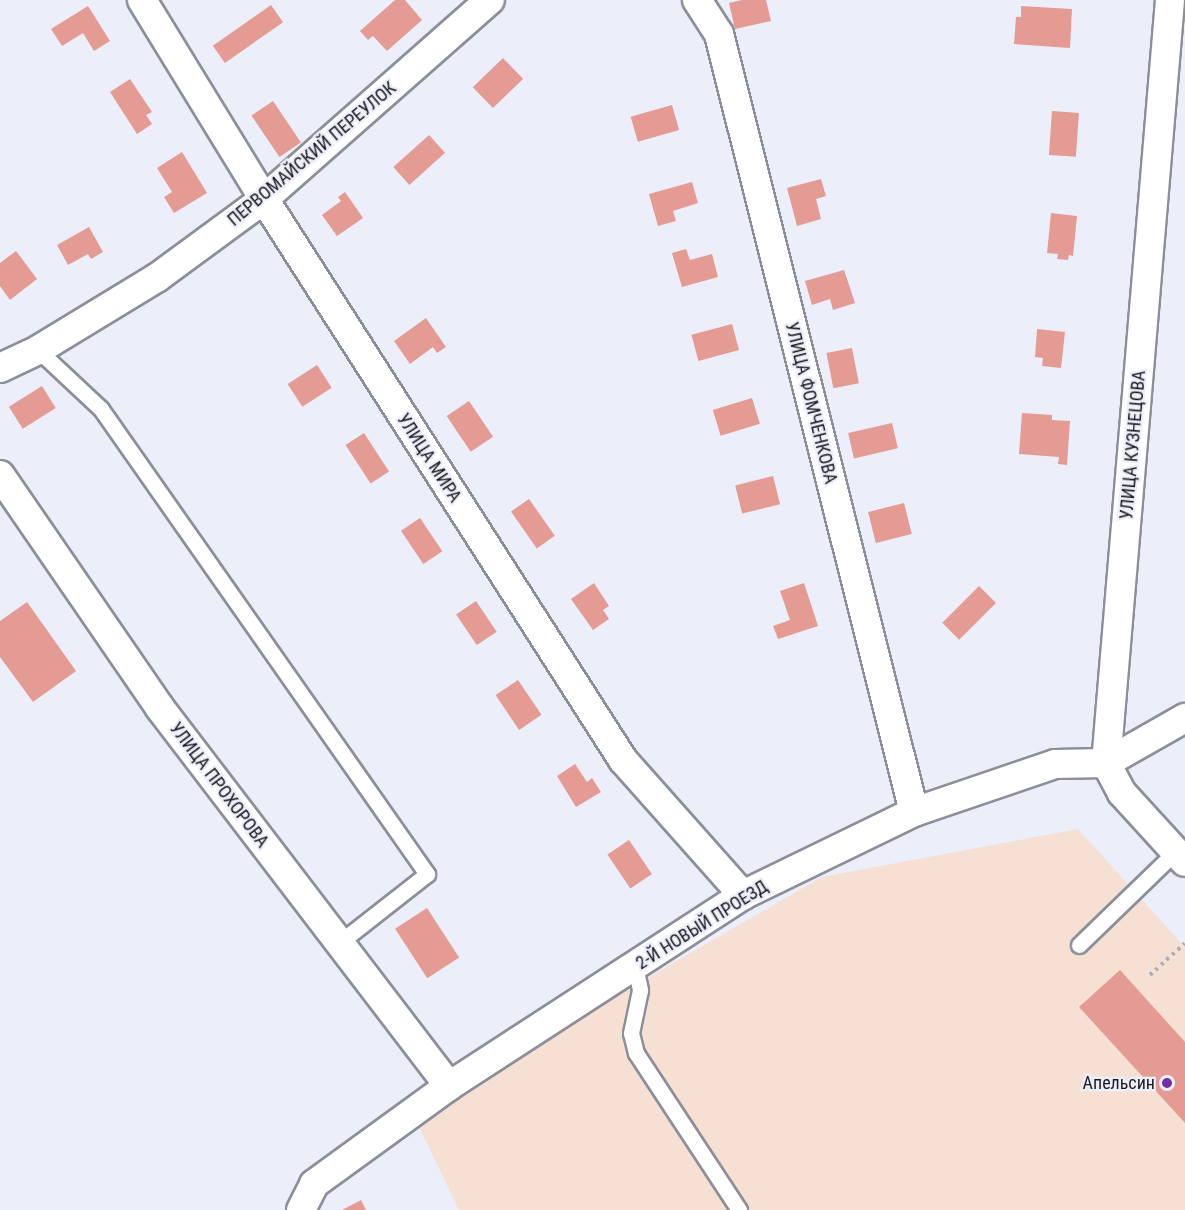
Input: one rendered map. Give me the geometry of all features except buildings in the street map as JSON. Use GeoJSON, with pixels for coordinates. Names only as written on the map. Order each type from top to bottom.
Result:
{"type":"FeatureCollection","features":[{"type":"Feature","properties":{"kind":"street","name":"УЛИЦА МИРА"},"geometry":{"type":"LineString","coordinates":[[142,0],[264,200],[623,760],[743,896]]}},
{"type":"Feature","properties":{"kind":"street","name":"ПЕРВОМАЙСКИЙ ПЕРЕУЛОК"},"geometry":{"type":"LineString","coordinates":[[0,368],[38,350],[158,277],[264,200],[490,0]]}},
{"type":"Feature","properties":{"kind":"street","name":"УЛИЦА ФОМЧЕНКОВА"},"geometry":{"type":"LineString","coordinates":[[697,0],[719,34],[914,812]]}},
{"type":"Feature","properties":{"kind":"street","name":"УЛИЦА КУЗНЕЦОВА"},"geometry":{"type":"LineString","coordinates":[[1106,763],[1177,37],[1170,0]]}},
{"type":"Feature","properties":{"kind":"street","name":"УЛИЦА ПРОХОРОВА"},"geometry":{"type":"LineString","coordinates":[[0,475],[160,708],[449,1086]]}},
{"type":"Feature","properties":{"kind":"street","name":"2-Й НОВЫЙ ПРОЕЗД"},"geometry":{"type":"LineString","coordinates":[[300,1210],[314,1184],[449,1086],[743,896],[914,812],[1055,764],[1106,763],[1185,718]]}},
{"type":"Feature","properties":{"kind":"street"},"geometry":{"type":"LineString","coordinates":[[1106,763],[1122,793],[1180,857]]}},
{"type":"Feature","properties":{"kind":"lane"},"geometry":{"type":"LineString","coordinates":[[38,350],[101,409],[427,874],[339,943]]}},
{"type":"Feature","properties":{"kind":"lane"},"geometry":{"type":"LineString","coordinates":[[1079,945],[1180,857]]}},
{"type":"Feature","properties":{"kind":"lane"},"geometry":{"type":"LineString","coordinates":[[635,966],[640,990],[631,1033],[636,1053],[739,1210]]}},
{"type":"Feature","properties":{"kind":"path"},"geometry":{"type":"LineString","coordinates":[[1150,975],[1185,943]]}},
{"type":"Feature","properties":{"kind":"shaded area"},"geometry":{"type":"Polygon","coordinates":[[[1078,829],[1185,947],[1185,1210],[459,1210],[413,1114],[822,877],[1078,829]]]}},
{"type":"Feature","properties":{"kind":"place","name":"Апельсин"},"geometry":{"type":"Point","coordinates":[1167,1083]}}]}
